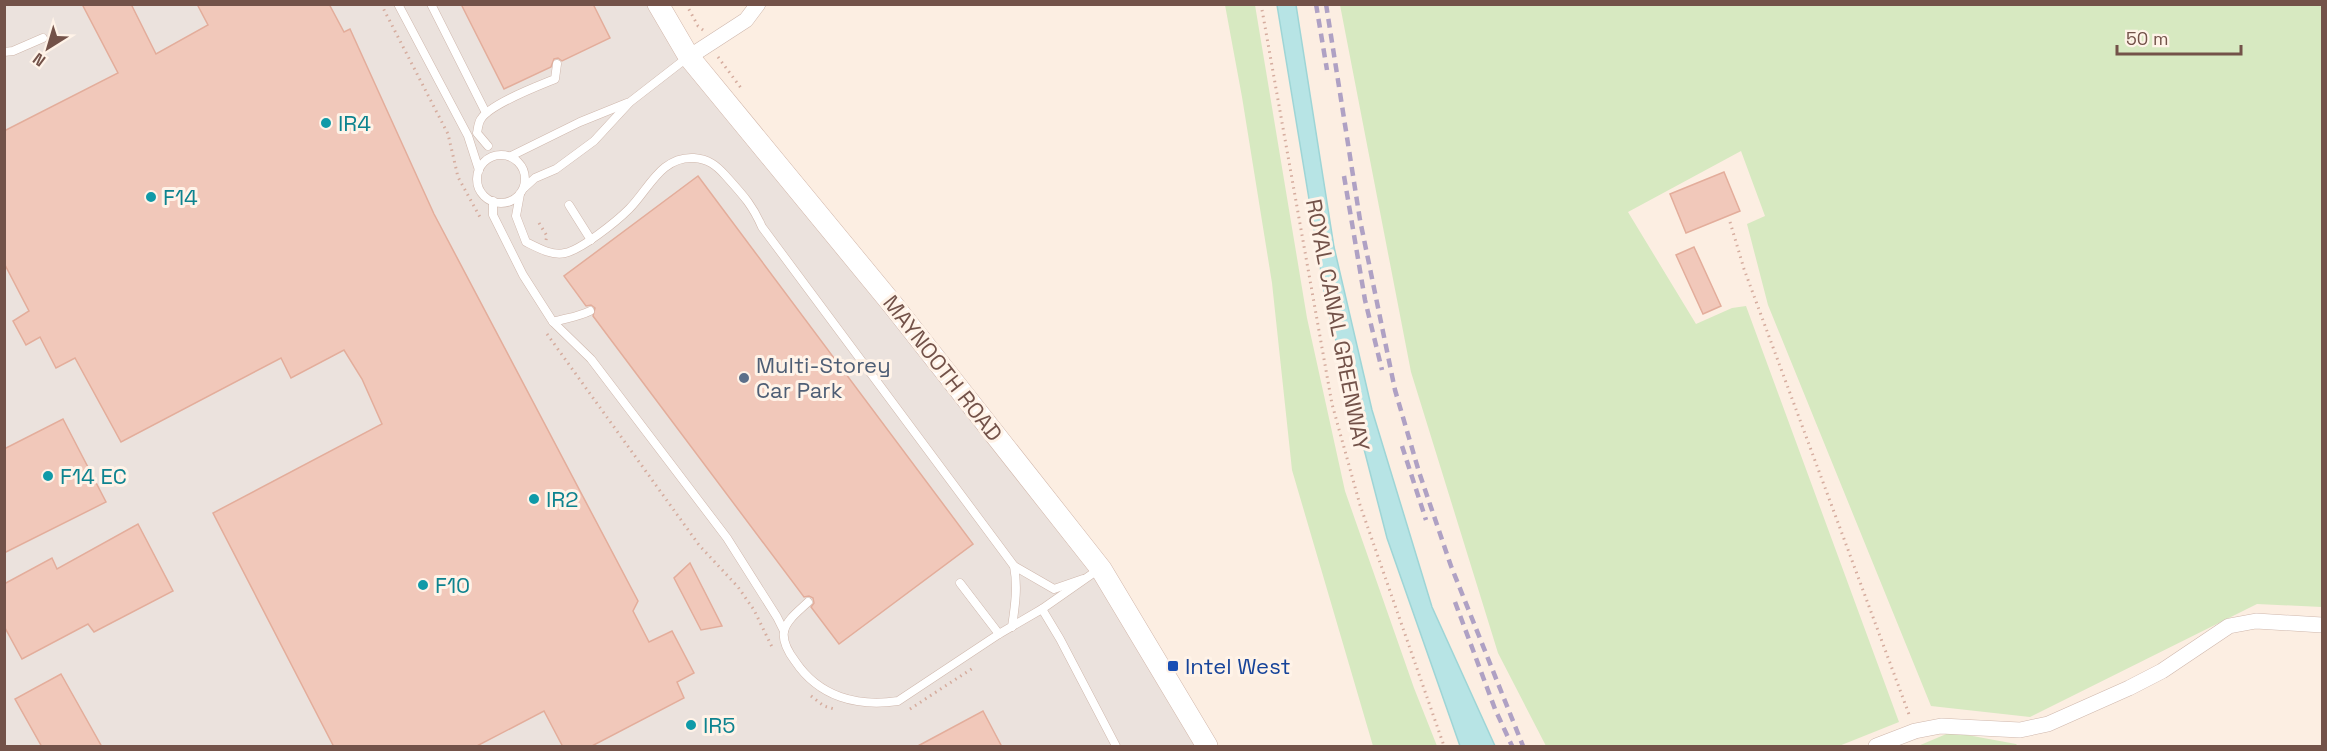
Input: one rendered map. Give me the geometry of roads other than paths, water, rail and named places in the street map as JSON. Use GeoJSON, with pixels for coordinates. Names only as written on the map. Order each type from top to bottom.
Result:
{"type":"FeatureCollection","features":[{"type":"Feature","properties":{"kind":"main road","name":"MAYNOOTH ROAD"},"geometry":{"type":"LineString","coordinates":[[658,4],[689,57],[893,305],[1101,568],[1207,747]]}},
{"type":"Feature","properties":{"kind":"street"},"geometry":{"type":"LineString","coordinates":[[689,57],[746,20],[758,4]]}},
{"type":"Feature","properties":{"kind":"street"},"geometry":{"type":"LineString","coordinates":[[1876,747],[1915,731],[1941,726],[2020,730],[2048,724],[2162,671],[2229,627],[2256,621],[2322,625]]}},
{"type":"Feature","properties":{"kind":"lane"},"geometry":{"type":"LineString","coordinates":[[398,4],[468,136],[479,170]]}},
{"type":"Feature","properties":{"kind":"lane"},"geometry":{"type":"LineString","coordinates":[[431,4],[486,113]]}},
{"type":"Feature","properties":{"kind":"lane"},"geometry":{"type":"LineString","coordinates":[[4,52],[14,51],[43,38]]}},
{"type":"Feature","properties":{"kind":"lane"},"geometry":{"type":"LineString","coordinates":[[630,102],[507,155],[488,158],[477,177],[481,192],[493,201],[508,202],[535,178],[556,169],[594,141],[630,102],[689,57]]}},
{"type":"Feature","properties":{"kind":"lane"},"geometry":{"type":"LineString","coordinates":[[488,146],[477,133],[480,121],[486,113],[522,92],[555,79],[557,63]]}},
{"type":"Feature","properties":{"kind":"lane"},"geometry":{"type":"LineString","coordinates":[[468,136],[507,155],[522,166],[525,173],[516,216],[526,242],[543,251],[563,254],[591,240],[629,209],[666,165],[686,157],[706,159],[720,170],[752,205],[762,227],[1014,566],[1017,578],[1016,606],[1012,627]]}},
{"type":"Feature","properties":{"kind":"lane"},"geometry":{"type":"LineString","coordinates":[[493,201],[493,215],[523,275],[553,322],[591,359],[720,529],[777,617],[784,631],[787,650],[813,682],[827,692],[843,699],[878,704],[898,701],[999,634],[1042,609],[1092,574]]}},
{"type":"Feature","properties":{"kind":"lane"},"geometry":{"type":"LineString","coordinates":[[569,205],[591,240]]}},
{"type":"Feature","properties":{"kind":"lane"},"geometry":{"type":"LineString","coordinates":[[553,322],[578,317],[590,311]]}},
{"type":"Feature","properties":{"kind":"lane"},"geometry":{"type":"LineString","coordinates":[[1014,566],[1054,589],[1083,579]]}},
{"type":"Feature","properties":{"kind":"lane"},"geometry":{"type":"LineString","coordinates":[[960,583],[999,634]]}},
{"type":"Feature","properties":{"kind":"lane"},"geometry":{"type":"LineString","coordinates":[[784,631],[793,616],[808,602]]}},
{"type":"Feature","properties":{"kind":"lane"},"geometry":{"type":"LineString","coordinates":[[1042,609],[1116,747]]}},
{"type":"Feature","properties":{"kind":"water"},"geometry":{"type":"Polygon","coordinates":[[[1277,5],[1296,5],[1334,247],[1372,410],[1432,607],[1495,746],[1460,746],[1387,538],[1326,302],[1277,5]]]}},
{"type":"Feature","properties":{"kind":"railway"},"geometry":{"type":"LineString","coordinates":[[1316,4],[1327,70]]}},
{"type":"Feature","properties":{"kind":"railway"},"geometry":{"type":"LineString","coordinates":[[1326,4],[1360,220],[1395,390],[1419,472],[1451,566],[1523,746]]}},
{"type":"Feature","properties":{"kind":"railway"},"geometry":{"type":"LineString","coordinates":[[1344,176],[1365,300],[1382,370]]}},
{"type":"Feature","properties":{"kind":"railway"},"geometry":{"type":"LineString","coordinates":[[1402,446],[1426,520]]}},
{"type":"Feature","properties":{"kind":"railway"},"geometry":{"type":"LineString","coordinates":[[1455,602],[1495,709],[1512,746]]}},
{"type":"Feature","properties":{"kind":"place","name":"IR4"},"geometry":{"type":"Point","coordinates":[326,123]}},
{"type":"Feature","properties":{"kind":"place","name":"F14"},"geometry":{"type":"Point","coordinates":[151,197]}},
{"type":"Feature","properties":{"kind":"place","name":"Multi-Storey Car Park"},"geometry":{"type":"Point","coordinates":[744,378]}},
{"type":"Feature","properties":{"kind":"place","name":"F14 EC"},"geometry":{"type":"Point","coordinates":[48,476]}},
{"type":"Feature","properties":{"kind":"place","name":"IR2"},"geometry":{"type":"Point","coordinates":[534,499]}},
{"type":"Feature","properties":{"kind":"place","name":"F10"},"geometry":{"type":"Point","coordinates":[423,585]}},
{"type":"Feature","properties":{"kind":"place","name":"Intel West"},"geometry":{"type":"Point","coordinates":[1173,666]}},
{"type":"Feature","properties":{"kind":"place","name":"IR5"},"geometry":{"type":"Point","coordinates":[691,725]}}]}
